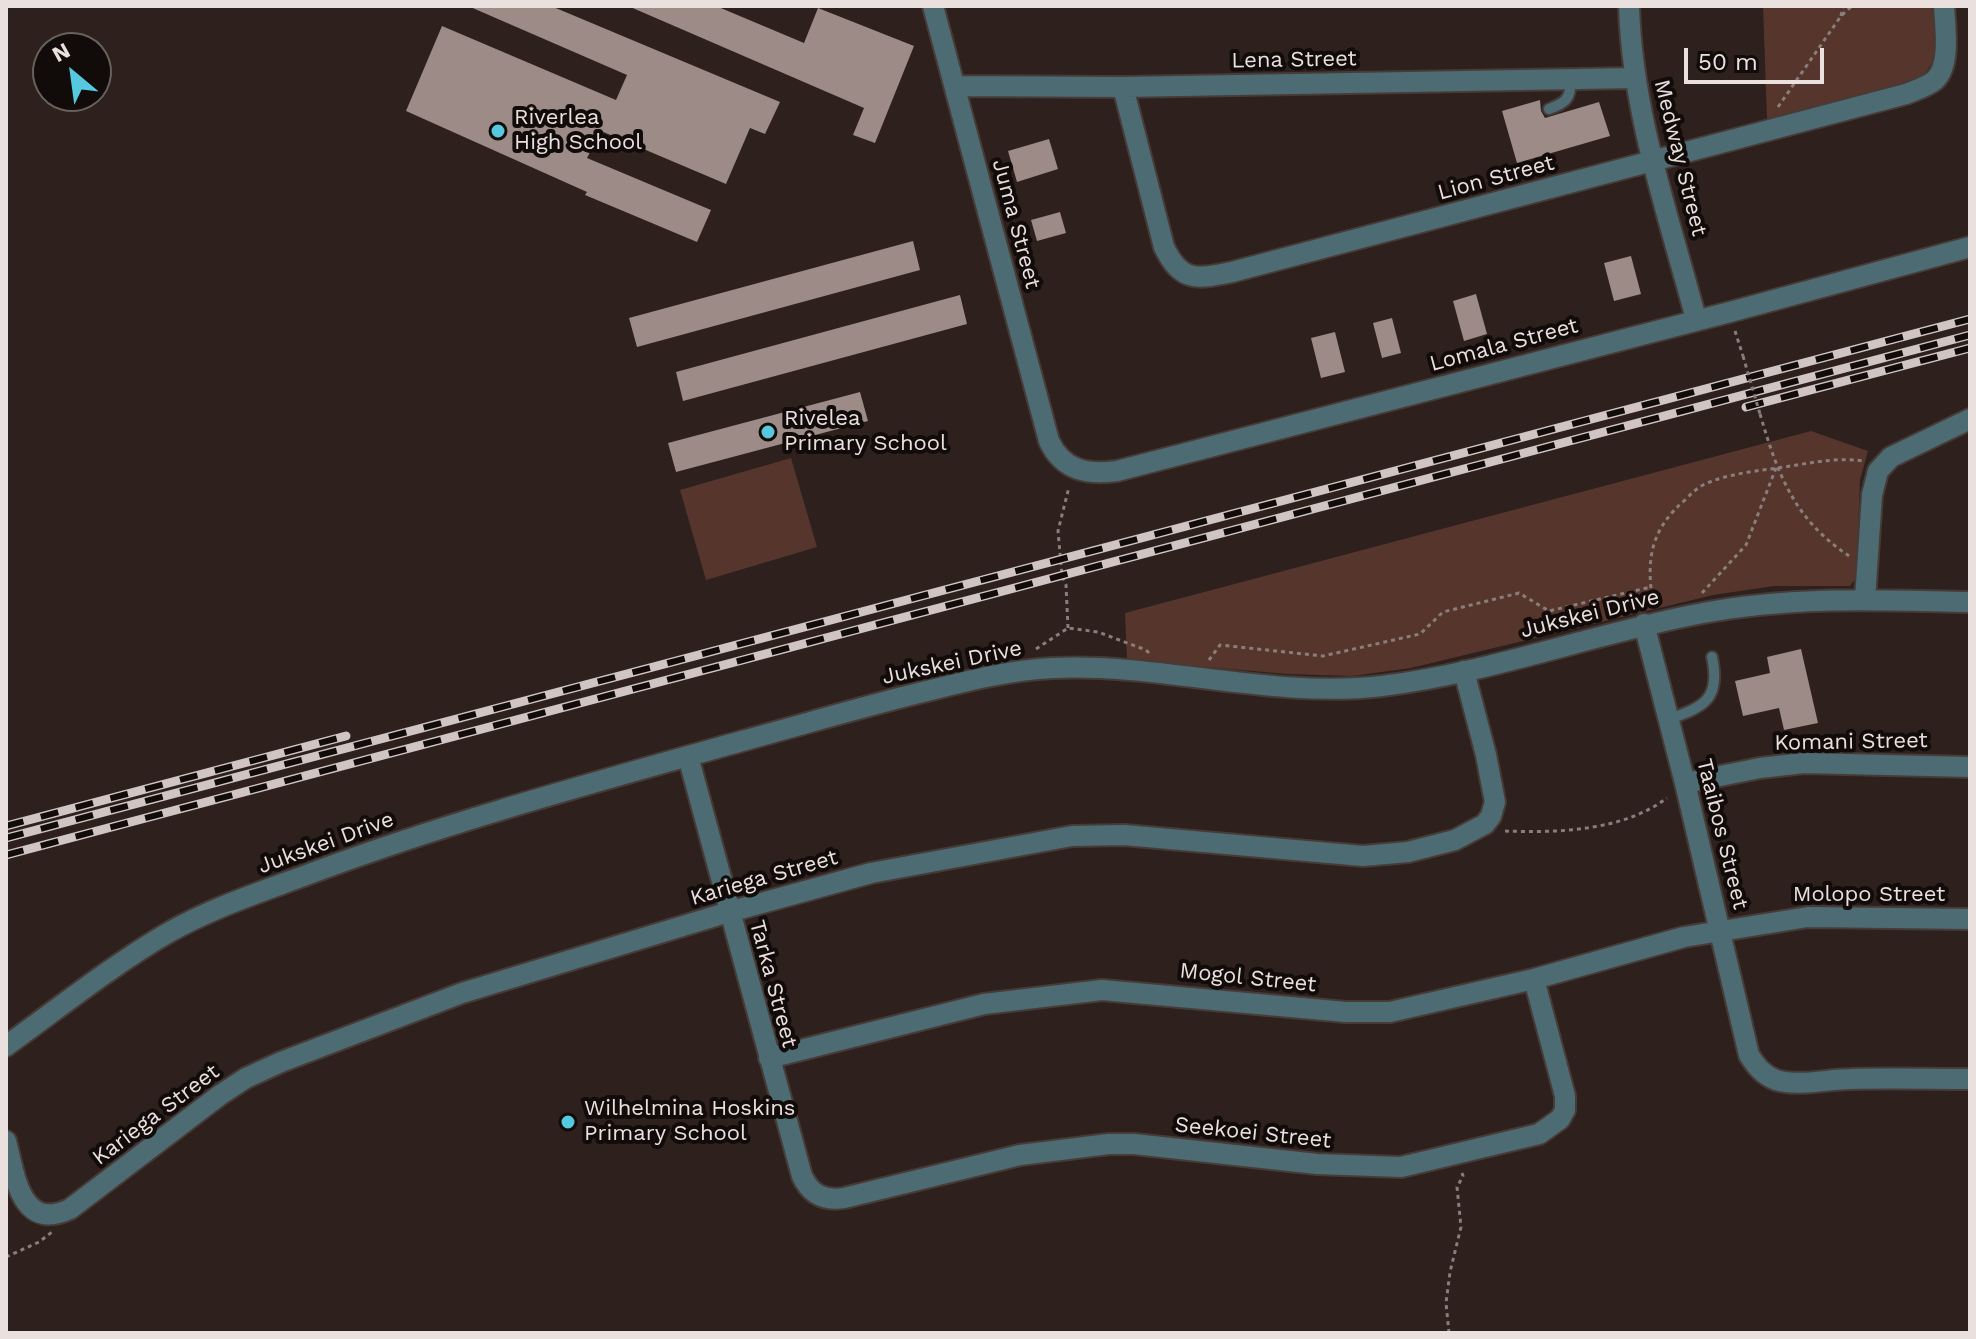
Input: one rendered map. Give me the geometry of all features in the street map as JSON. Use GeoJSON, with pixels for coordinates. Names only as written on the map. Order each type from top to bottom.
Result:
{"type":"FeatureCollection","features":[{"type":"Feature","properties":{"kind":"street","name":"Juma Street"},"geometry":{"type":"LineString","coordinates":[[933,6],[1054,453],[1079,471]]}},
{"type":"Feature","properties":{"kind":"street","name":"Medway Street"},"geometry":{"type":"LineString","coordinates":[[1629,6],[1635,78],[1696,319]]}},
{"type":"Feature","properties":{"kind":"street","name":"Lion Street"},"geometry":{"type":"LineString","coordinates":[[1123,87],[1164,247],[1176,268],[1191,277],[1208,277],[1906,94],[1925,86],[1940,73],[1945,52],[1944,6]]}},
{"type":"Feature","properties":{"kind":"street","name":"Lena Street"},"geometry":{"type":"LineString","coordinates":[[955,86],[1123,87],[1635,78]]}},
{"type":"Feature","properties":{"kind":"street","name":"Lomala Street"},"geometry":{"type":"LineString","coordinates":[[1079,471],[1097,474],[1117,471],[1970,247]]}},
{"type":"Feature","properties":{"kind":"street"},"geometry":{"type":"LineString","coordinates":[[1865,599],[1874,479],[1891,457],[1970,419]]}},
{"type":"Feature","properties":{"kind":"street","name":"Jukskei Drive"},"geometry":{"type":"LineString","coordinates":[[6,1046],[112,968],[168,932],[439,827],[894,699],[1011,672],[1054,668],[1117,669],[1194,679],[1352,688],[1416,681],[1651,623],[1767,603],[1814,599],[1970,602]]}},
{"type":"Feature","properties":{"kind":"street","name":"Taaibos Street"},"geometry":{"type":"LineString","coordinates":[[1651,623],[1669,719],[1749,1055],[1765,1074],[1778,1081],[1970,1079]]}},
{"type":"Feature","properties":{"kind":"street"},"geometry":{"type":"LineString","coordinates":[[1464,671],[1494,795],[1491,816],[1485,824]]}},
{"type":"Feature","properties":{"kind":"street","name":"Tarka Street"},"geometry":{"type":"LineString","coordinates":[[688,756],[802,1176]]}},
{"type":"Feature","properties":{"kind":"street","name":"Komani Street"},"geometry":{"type":"LineString","coordinates":[[1685,783],[1793,763],[1970,767]]}},
{"type":"Feature","properties":{"kind":"street","name":"Kariega Street"},"geometry":{"type":"LineString","coordinates":[[60,1214],[176,1126],[262,1070],[462,993],[729,912],[871,873],[1072,836],[1124,835],[1363,856],[1386,855],[1432,847],[1466,835],[1485,824]]}},
{"type":"Feature","properties":{"kind":"street","name":"Molopo Street"},"geometry":{"type":"LineString","coordinates":[[1721,931],[1808,917],[1970,919]]}},
{"type":"Feature","properties":{"kind":"street","name":"Mogol Street"},"geometry":{"type":"LineString","coordinates":[[769,1058],[984,1004],[1102,990],[1371,1012],[1409,1009],[1534,979],[1684,937],[1721,931]]}},
{"type":"Feature","properties":{"kind":"street","name":"Seekoei Street"},"geometry":{"type":"LineString","coordinates":[[802,1176],[814,1193],[833,1199],[955,1169],[1081,1146],[1134,1144],[1376,1168],[1425,1163],[1539,1134],[1552,1128],[1565,1110],[1562,1085],[1534,979]]}},
{"type":"Feature","properties":{"kind":"street"},"geometry":{"type":"LineString","coordinates":[[6,1141],[21,1197],[37,1212],[60,1214]]}},
{"type":"Feature","properties":{"kind":"lane"},"geometry":{"type":"LineString","coordinates":[[1549,109],[1567,101],[1571,95],[1571,79]]}},
{"type":"Feature","properties":{"kind":"lane"},"geometry":{"type":"LineString","coordinates":[[1669,719],[1697,708],[1711,696],[1715,686],[1712,657]]}},
{"type":"Feature","properties":{"kind":"path"},"geometry":{"type":"LineString","coordinates":[[1841,16],[1843,6]]}},
{"type":"Feature","properties":{"kind":"path"},"geometry":{"type":"LineString","coordinates":[[1777,107],[1841,16],[1852,6]]}},
{"type":"Feature","properties":{"kind":"path"},"geometry":{"type":"LineString","coordinates":[[1737,335],[1776,468],[1785,488],[1824,540],[1867,567]]}},
{"type":"Feature","properties":{"kind":"path"},"geometry":{"type":"LineString","coordinates":[[1651,623],[1652,544],[1671,511],[1702,485],[1737,474],[1844,458],[1884,464]]}},
{"type":"Feature","properties":{"kind":"path"},"geometry":{"type":"LineString","coordinates":[[1680,617],[1746,545],[1776,468]]}},
{"type":"Feature","properties":{"kind":"path"},"geometry":{"type":"LineString","coordinates":[[1068,628],[1066,585],[1062,576],[1058,531],[1068,488],[1079,471]]}},
{"type":"Feature","properties":{"kind":"path"},"geometry":{"type":"LineString","coordinates":[[1194,679],[1220,645],[1323,656],[1420,634],[1443,612],[1519,593],[1549,611],[1651,587]]}},
{"type":"Feature","properties":{"kind":"path"},"geometry":{"type":"LineString","coordinates":[[1485,824],[1506,831],[1579,830],[1628,817],[1664,801],[1685,783]]}},
{"type":"Feature","properties":{"kind":"path"},"geometry":{"type":"LineString","coordinates":[[1449,1333],[1446,1303],[1461,1227],[1457,1187],[1463,1176],[1457,1155]]}},
{"type":"Feature","properties":{"kind":"path"},"geometry":{"type":"LineString","coordinates":[[6,1257],[39,1242],[60,1226],[60,1214]]}},
{"type":"Feature","properties":{"kind":"shaded area"},"geometry":{"type":"Polygon","coordinates":[[[1763,6],[1937,6],[1936,58],[1919,81],[1767,119],[1763,6]]]}},
{"type":"Feature","properties":{"kind":"shaded area"},"geometry":{"type":"Polygon","coordinates":[[[1811,431],[1868,451],[1860,480],[1856,578],[1850,586],[1774,586],[1713,595],[1411,668],[1352,676],[1287,674],[1127,660],[1125,613],[1811,431]]]}},
{"type":"Feature","properties":{"kind":"shaded area"},"geometry":{"type":"Polygon","coordinates":[[[791,458],[817,547],[706,580],[680,490],[791,458]]]}},
{"type":"Feature","properties":{"kind":"building"},"geometry":{"type":"Polygon","coordinates":[[[468,6],[551,6],[780,102],[765,134],[750,128],[726,184],[601,131],[587,158],[711,210],[697,242],[585,195],[587,192],[406,111],[442,26],[616,100],[627,75],[468,6]]]}},
{"type":"Feature","properties":{"kind":"building"},"geometry":{"type":"Polygon","coordinates":[[[628,6],[716,6],[804,43],[818,8],[914,46],[875,143],[853,135],[864,108],[628,6]]]}},
{"type":"Feature","properties":{"kind":"building"},"geometry":{"type":"Polygon","coordinates":[[[1540,100],[1545,118],[1599,102],[1610,136],[1517,163],[1502,111],[1540,100]]]}},
{"type":"Feature","properties":{"kind":"building"},"geometry":{"type":"Polygon","coordinates":[[[1049,139],[1058,169],[1017,182],[1008,151],[1049,139]]]}},
{"type":"Feature","properties":{"kind":"building"},"geometry":{"type":"Polygon","coordinates":[[[1060,212],[1066,233],[1037,241],[1031,220],[1060,212]]]}},
{"type":"Feature","properties":{"kind":"building"},"geometry":{"type":"Polygon","coordinates":[[[913,241],[920,270],[637,347],[629,318],[913,241]]]}},
{"type":"Feature","properties":{"kind":"building"},"geometry":{"type":"Polygon","coordinates":[[[1631,256],[1641,294],[1614,301],[1604,263],[1631,256]]]}},
{"type":"Feature","properties":{"kind":"building"},"geometry":{"type":"Polygon","coordinates":[[[1476,294],[1487,334],[1464,341],[1453,301],[1476,294]]]}},
{"type":"Feature","properties":{"kind":"building"},"geometry":{"type":"Polygon","coordinates":[[[960,295],[967,324],[683,401],[676,372],[960,295]]]}},
{"type":"Feature","properties":{"kind":"building"},"geometry":{"type":"Polygon","coordinates":[[[1392,318],[1401,353],[1382,358],[1373,323],[1392,318]]]}},
{"type":"Feature","properties":{"kind":"building"},"geometry":{"type":"Polygon","coordinates":[[[1335,332],[1345,372],[1321,378],[1311,338],[1335,332]]]}},
{"type":"Feature","properties":{"kind":"building","name":"Rivelea Primary School"},"geometry":{"type":"Polygon","coordinates":[[[860,392],[868,421],[676,472],[668,443],[860,392]]]}},
{"type":"Feature","properties":{"kind":"building"},"geometry":{"type":"Polygon","coordinates":[[[1801,649],[1818,723],[1784,730],[1779,708],[1743,716],[1735,681],[1770,673],[1767,657],[1801,649]]]}},
{"type":"Feature","properties":{"kind":"railway"},"geometry":{"type":"LineString","coordinates":[[6,838],[1970,319]]}},
{"type":"Feature","properties":{"kind":"railway"},"geometry":{"type":"LineString","coordinates":[[6,855],[1970,335]]}},
{"type":"Feature","properties":{"kind":"railway"},"geometry":{"type":"LineString","coordinates":[[1746,407],[1970,348]]}},
{"type":"Feature","properties":{"kind":"railway"},"geometry":{"type":"LineString","coordinates":[[6,826],[346,736]]}},
{"type":"Feature","properties":{"kind":"place","name":"Riverlea High School"},"geometry":{"type":"Point","coordinates":[498,131]}},
{"type":"Feature","properties":{"kind":"place","name":"Rivelea Primary School"},"geometry":{"type":"Point","coordinates":[768,432]}},
{"type":"Feature","properties":{"kind":"place","name":"Wilhelmina Hoskins Primary School"},"geometry":{"type":"Point","coordinates":[568,1122]}}]}
